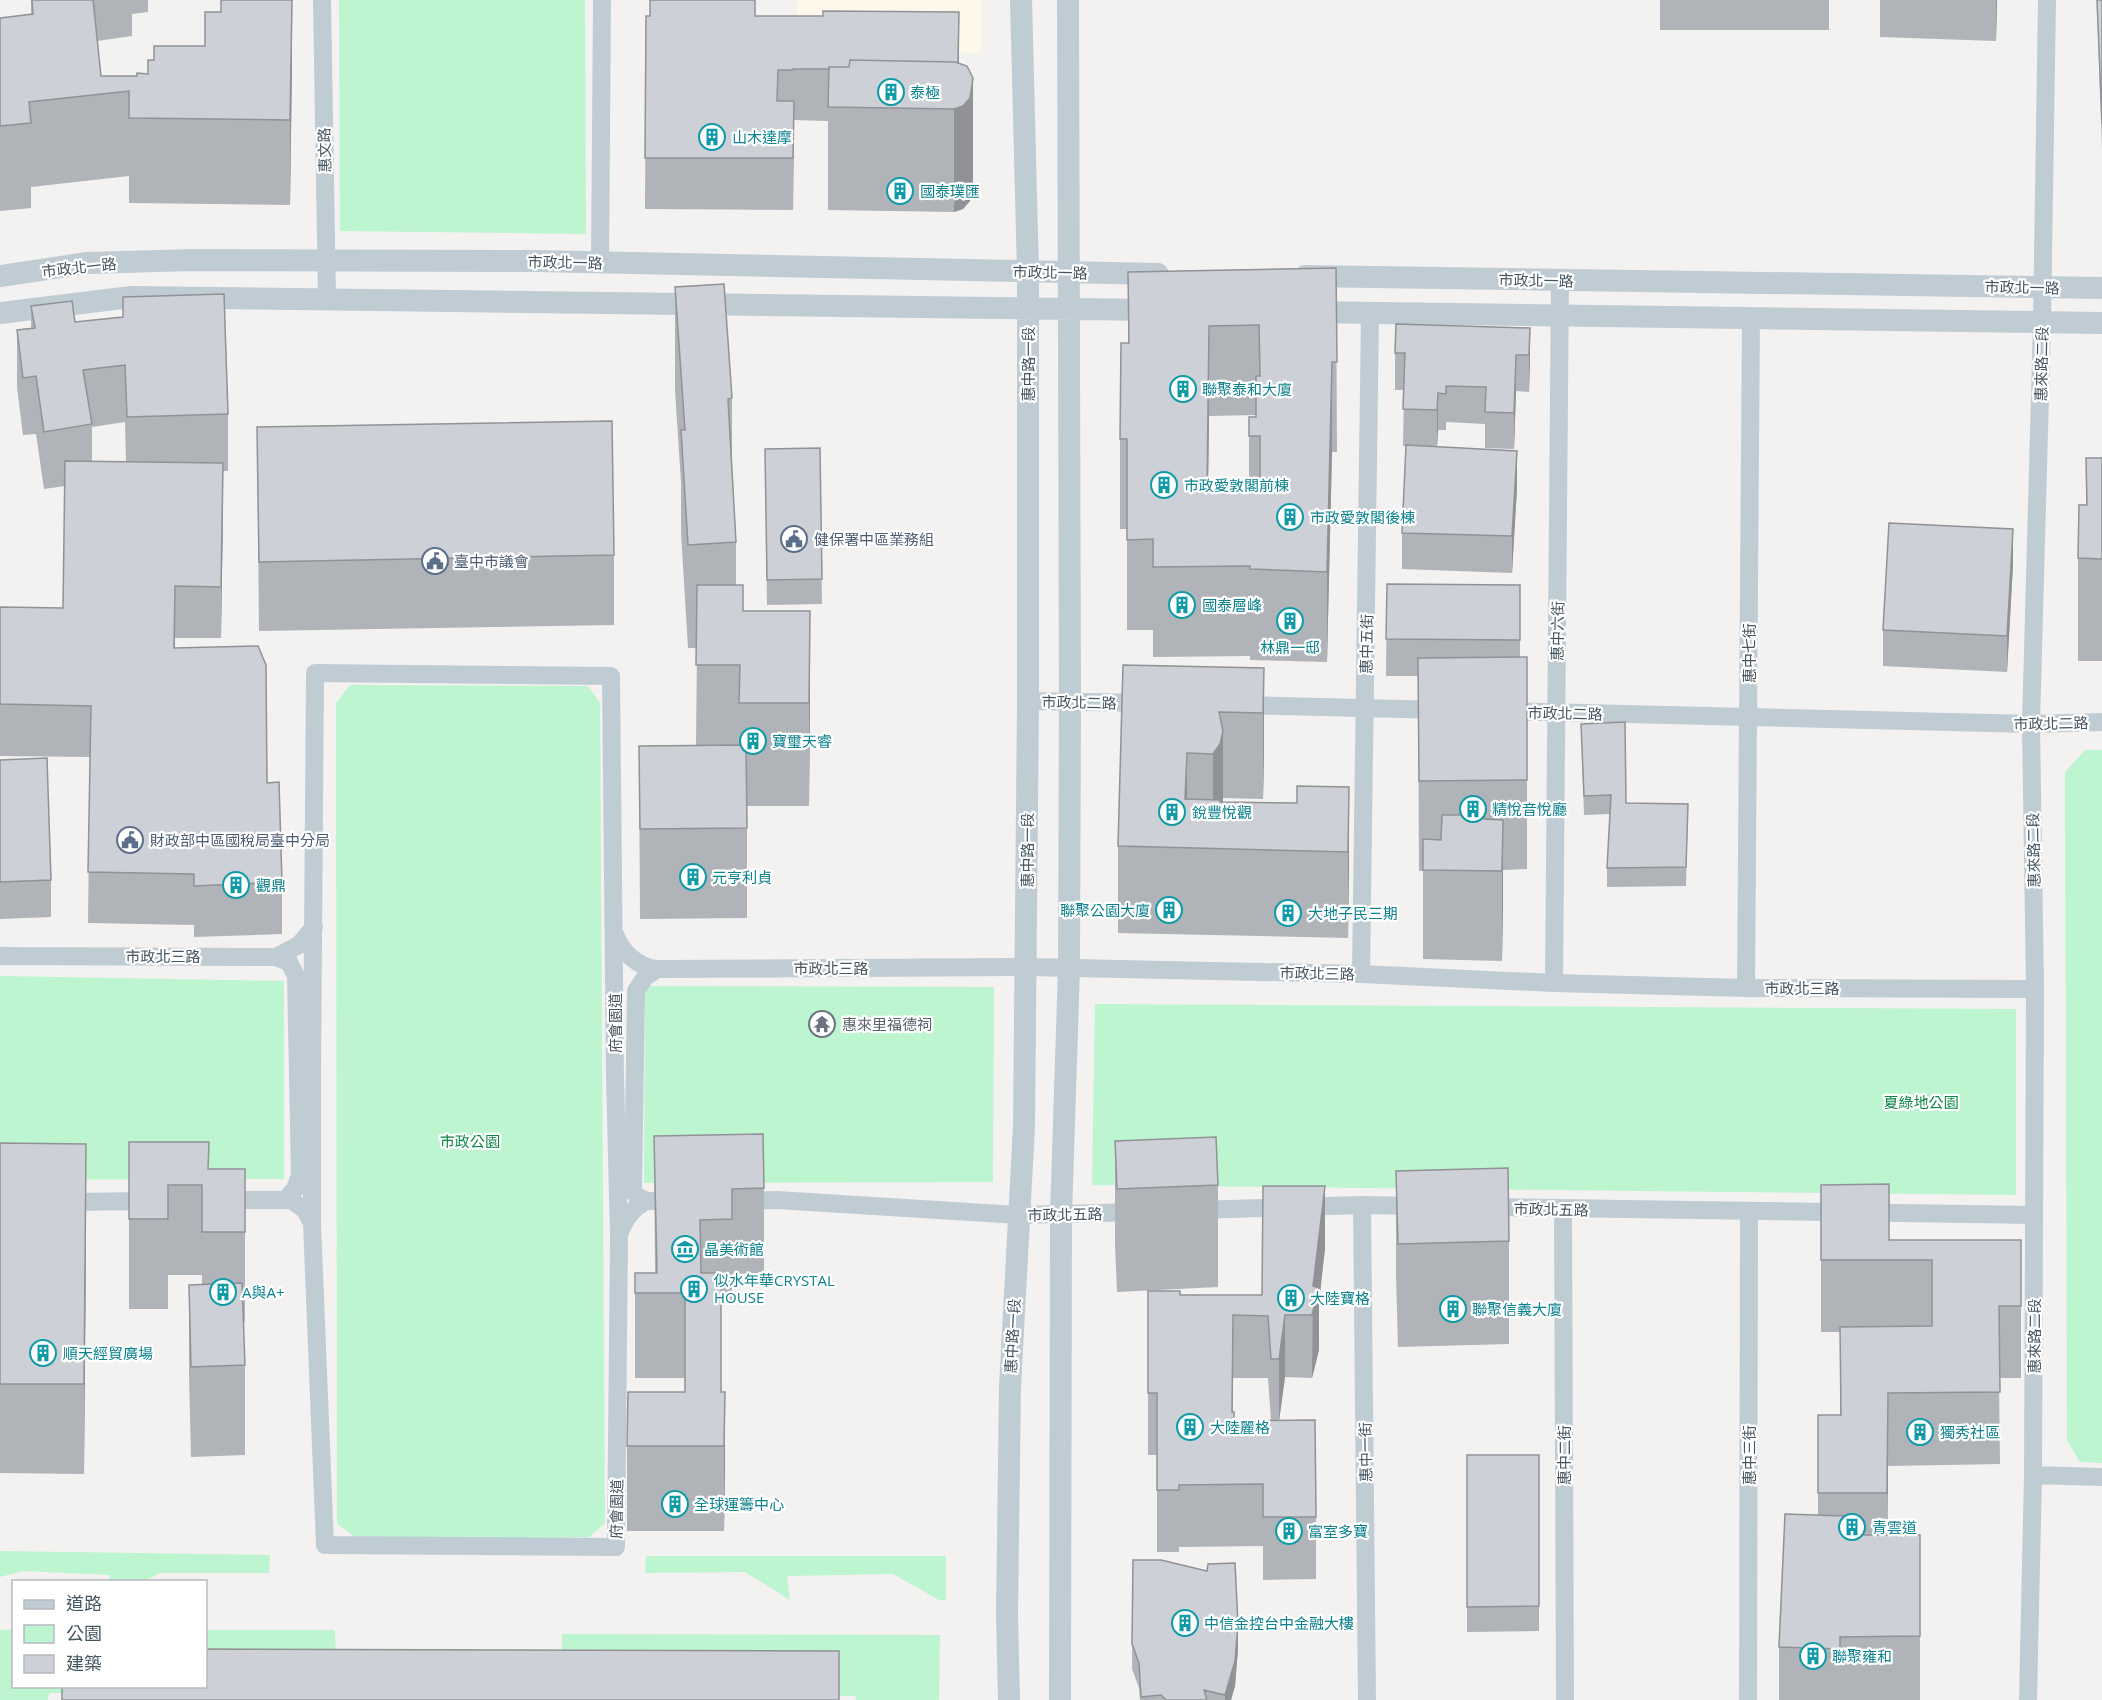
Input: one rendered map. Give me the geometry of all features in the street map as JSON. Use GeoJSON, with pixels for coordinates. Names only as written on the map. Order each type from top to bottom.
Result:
{"type":"FeatureCollection","features":[{"type":"Feature","properties":{"kind":"street","name":"惠文路"},"geometry":{"type":"LineString","coordinates":[[322,0],[327,299]]}},
{"type":"Feature","properties":{"kind":"street"},"geometry":{"type":"LineString","coordinates":[[600,262],[602,0]]}},
{"type":"Feature","properties":{"kind":"street","name":"惠中路一段"},"geometry":{"type":"LineString","coordinates":[[1009,1700],[1007,1615],[1010,1387],[1024,1126],[1028,701],[1028,272],[1021,0]]}},
{"type":"Feature","properties":{"kind":"street"},"geometry":{"type":"LineString","coordinates":[[1060,1700],[1061,1215],[1069,968],[1068,0]]}},
{"type":"Feature","properties":{"kind":"street","name":"惠來路二段"},"geometry":{"type":"LineString","coordinates":[[2028,1700],[2033,1475],[2035,989],[2031,724],[2042,322],[2046,0]]}},
{"type":"Feature","properties":{"kind":"street","name":"市政北一路"},"geometry":{"type":"LineString","coordinates":[[0,276],[87,263],[194,260],[600,262],[1177,274]]}},
{"type":"Feature","properties":{"kind":"street","name":"市政北一路"},"geometry":{"type":"LineString","coordinates":[[1284,276],[2102,288]]}},
{"type":"Feature","properties":{"kind":"street","name":"惠中六街"},"geometry":{"type":"LineString","coordinates":[[1554,983],[1560,280]]}},
{"type":"Feature","properties":{"kind":"street"},"geometry":{"type":"LineString","coordinates":[[0,313],[130,297],[1173,311]]}},
{"type":"Feature","properties":{"kind":"street"},"geometry":{"type":"LineString","coordinates":[[1289,312],[2102,323]]}},
{"type":"Feature","properties":{"kind":"street","name":"惠中五街"},"geometry":{"type":"LineString","coordinates":[[1361,974],[1370,313]]}},
{"type":"Feature","properties":{"kind":"street","name":"惠中七街"},"geometry":{"type":"LineString","coordinates":[[1746,988],[1751,318]]}},
{"type":"Feature","properties":{"kind":"street","name":"府會園道"},"geometry":{"type":"LineString","coordinates":[[315,673],[611,676],[615,932],[615,1076],[619,1236],[616,1547],[325,1545],[305,1074],[314,927],[315,673]]}},
{"type":"Feature","properties":{"kind":"street","name":"市政北二路"},"geometry":{"type":"LineString","coordinates":[[1028,701],[1164,703]]}},
{"type":"Feature","properties":{"kind":"street"},"geometry":{"type":"LineString","coordinates":[[1223,705],[1460,710]]}},
{"type":"Feature","properties":{"kind":"street","name":"市政北二路"},"geometry":{"type":"LineString","coordinates":[[1484,711],[2031,724],[2102,722]]}},
{"type":"Feature","properties":{"kind":"street"},"geometry":{"type":"LineString","coordinates":[[276,957],[299,945],[314,927]]}},
{"type":"Feature","properties":{"kind":"street","name":"市政北三路"},"geometry":{"type":"LineString","coordinates":[[615,932],[619,942],[630,956],[641,964],[657,969],[1026,967],[1361,974],[1554,983],[1746,988],[2035,989]]}},
{"type":"Feature","properties":{"kind":"street","name":"市政北三路"},"geometry":{"type":"LineString","coordinates":[[0,956],[276,957]]}},
{"type":"Feature","properties":{"kind":"street"},"geometry":{"type":"LineString","coordinates":[[276,957],[289,963],[297,976],[305,1074],[299,1177],[295,1189],[286,1199]]}},
{"type":"Feature","properties":{"kind":"street"},"geometry":{"type":"LineString","coordinates":[[657,969],[645,976],[636,992],[633,1191],[638,1197],[647,1201],[694,1201]]}},
{"type":"Feature","properties":{"kind":"street"},"geometry":{"type":"LineString","coordinates":[[615,1076],[635,1074]]}},
{"type":"Feature","properties":{"kind":"street"},"geometry":{"type":"LineString","coordinates":[[206,1200],[286,1199],[301,1206],[312,1223]]}},
{"type":"Feature","properties":{"kind":"street","name":"市政北五路"},"geometry":{"type":"LineString","coordinates":[[718,1201],[777,1200],[1019,1215],[1154,1211]]}},
{"type":"Feature","properties":{"kind":"street"},"geometry":{"type":"LineString","coordinates":[[45,1201],[172,1201]]}},
{"type":"Feature","properties":{"kind":"street"},"geometry":{"type":"LineString","coordinates":[[619,1236],[632,1212],[647,1201]]}},
{"type":"Feature","properties":{"kind":"street"},"geometry":{"type":"LineString","coordinates":[[1177,1211],[1362,1205],[1433,1206]]}},
{"type":"Feature","properties":{"kind":"street","name":"惠中一街"},"geometry":{"type":"LineString","coordinates":[[1362,1205],[1367,1700]]}},
{"type":"Feature","properties":{"kind":"street","name":"市政北五路"},"geometry":{"type":"LineString","coordinates":[[1468,1207],[2034,1215]]}},
{"type":"Feature","properties":{"kind":"street","name":"惠中二街"},"geometry":{"type":"LineString","coordinates":[[1563,1209],[1564,1700]]}},
{"type":"Feature","properties":{"kind":"street","name":"惠中三街"},"geometry":{"type":"LineString","coordinates":[[1748,1700],[1749,1211]]}},
{"type":"Feature","properties":{"kind":"street"},"geometry":{"type":"LineString","coordinates":[[2033,1475],[2102,1477]]}},
{"type":"Feature","properties":{"kind":"shaded area"},"geometry":{"type":"Polygon","coordinates":[[[797,0],[981,0],[981,53],[797,52],[797,0]]]}},
{"type":"Feature","properties":{"kind":"green space"},"geometry":{"type":"Polygon","coordinates":[[[339,0],[585,0],[586,234],[340,231],[339,0]]]}},
{"type":"Feature","properties":{"kind":"green space","name":"市政公園"},"geometry":{"type":"Polygon","coordinates":[[[350,685],[588,686],[600,703],[605,1523],[589,1537],[361,1541],[337,1524],[336,703],[350,685]]]}},
{"type":"Feature","properties":{"kind":"green space"},"geometry":{"type":"Polygon","coordinates":[[[2085,750],[2102,750],[2102,1463],[2080,1462],[2067,1440],[2065,772],[2085,750]]]}},
{"type":"Feature","properties":{"kind":"green space"},"geometry":{"type":"Polygon","coordinates":[[[0,976],[284,981],[284,1179],[0,1180],[0,976]]]}},
{"type":"Feature","properties":{"kind":"green space"},"geometry":{"type":"Polygon","coordinates":[[[645,986],[994,987],[993,1182],[644,1183],[645,986]]]}},
{"type":"Feature","properties":{"kind":"green space","name":"夏綠地公園"},"geometry":{"type":"Polygon","coordinates":[[[1095,1004],[2016,1009],[2016,1195],[1092,1185],[1095,1004]]]}},
{"type":"Feature","properties":{"kind":"green space"},"geometry":{"type":"Polygon","coordinates":[[[0,1551],[270,1555],[269,1573],[160,1573],[147,1580],[110,1580],[110,1575],[23,1571],[0,1577],[0,1551]]]}},
{"type":"Feature","properties":{"kind":"green space"},"geometry":{"type":"Polygon","coordinates":[[[646,1556],[946,1556],[946,1600],[939,1600],[893,1574],[787,1576],[790,1600],[745,1572],[645,1573],[646,1556]]]}},
{"type":"Feature","properties":{"kind":"green space"},"geometry":{"type":"Polygon","coordinates":[[[0,1630],[12,1630],[12,1688],[207,1688],[207,1630],[335,1630],[336,1666],[349,1694],[49,1693],[48,1700],[0,1700],[0,1630]]]}},
{"type":"Feature","properties":{"kind":"green space"},"geometry":{"type":"Polygon","coordinates":[[[562,1634],[940,1635],[939,1700],[856,1700],[855,1696],[549,1695],[562,1668],[562,1634]]]}},
{"type":"Feature","properties":{"kind":"building"},"geometry":{"type":"Polygon","coordinates":[[[32,0],[93,0],[101,76],[137,76],[137,73],[148,74],[148,60],[154,60],[154,46],[205,46],[205,12],[221,12],[221,0],[292,0],[290,120],[129,118],[129,91],[29,102],[31,123],[0,126],[0,18],[33,14],[32,0]]]}},
{"type":"Feature","properties":{"kind":"building"},"geometry":{"type":"Polygon","coordinates":[[[650,0],[755,0],[755,16],[823,16],[823,11],[959,12],[958,63],[850,60],[849,67],[778,70],[777,101],[794,101],[793,158],[645,158],[646,16],[650,16],[650,0]]]}},
{"type":"Feature","properties":{"kind":"building"},"geometry":{"type":"Polygon","coordinates":[[[2097,0],[2102,0],[2102,124],[2097,0]]]}},
{"type":"Feature","properties":{"kind":"building","name":"泰極"},"geometry":{"type":"Polygon","coordinates":[[[850,60],[955,62],[967,66],[973,78],[970,98],[963,106],[954,109],[828,107],[829,67],[849,67],[850,60]]]}},
{"type":"Feature","properties":{"kind":"building"},"geometry":{"type":"Polygon","coordinates":[[[1336,268],[1337,362],[1332,362],[1327,572],[1250,569],[1250,566],[1153,567],[1153,539],[1127,540],[1127,439],[1120,439],[1121,343],[1129,343],[1128,272],[1336,268]],[[1259,325],[1209,326],[1207,490],[1260,489],[1260,436],[1249,436],[1249,417],[1256,417],[1256,376],[1260,376],[1259,325]]]}},
{"type":"Feature","properties":{"kind":"building"},"geometry":{"type":"Polygon","coordinates":[[[724,284],[732,398],[728,399],[736,542],[688,545],[681,430],[685,430],[675,287],[724,284]]]}},
{"type":"Feature","properties":{"kind":"building"},"geometry":{"type":"Polygon","coordinates":[[[224,294],[228,414],[127,417],[125,365],[83,370],[92,424],[44,432],[36,376],[23,378],[17,330],[35,328],[31,306],[72,301],[75,322],[123,317],[123,297],[224,294]]]}},
{"type":"Feature","properties":{"kind":"building"},"geometry":{"type":"Polygon","coordinates":[[[1396,324],[1530,328],[1529,355],[1516,355],[1514,413],[1485,412],[1486,387],[1446,386],[1446,394],[1438,393],[1437,410],[1403,409],[1405,353],[1395,353],[1396,324]]]}},
{"type":"Feature","properties":{"kind":"building"},"geometry":{"type":"Polygon","coordinates":[[[612,421],[614,555],[259,562],[257,427],[612,421]]]}},
{"type":"Feature","properties":{"kind":"building"},"geometry":{"type":"Polygon","coordinates":[[[1406,445],[1517,451],[1512,536],[1402,533],[1406,445]]]}},
{"type":"Feature","properties":{"kind":"building","name":"健保署中區業務組"},"geometry":{"type":"Polygon","coordinates":[[[820,448],[822,579],[767,580],[765,449],[820,448]]]}},
{"type":"Feature","properties":{"kind":"building"},"geometry":{"type":"Polygon","coordinates":[[[2086,458],[2102,458],[2102,559],[2078,558],[2079,505],[2087,505],[2086,458]]]}},
{"type":"Feature","properties":{"kind":"building"},"geometry":{"type":"Polygon","coordinates":[[[65,461],[223,463],[221,587],[175,586],[174,648],[258,646],[266,665],[267,783],[279,782],[282,882],[194,886],[194,874],[88,872],[91,706],[0,704],[0,607],[63,608],[65,461]]]}},
{"type":"Feature","properties":{"kind":"building"},"geometry":{"type":"Polygon","coordinates":[[[1889,523],[2013,529],[2007,636],[1883,630],[1889,523]]]}},
{"type":"Feature","properties":{"kind":"building"},"geometry":{"type":"Polygon","coordinates":[[[1387,584],[1520,585],[1520,640],[1386,639],[1387,584]]]}},
{"type":"Feature","properties":{"kind":"building"},"geometry":{"type":"Polygon","coordinates":[[[697,585],[743,585],[743,611],[810,611],[809,703],[739,703],[740,665],[696,665],[697,585]]]}},
{"type":"Feature","properties":{"kind":"building"},"geometry":{"type":"Polygon","coordinates":[[[1527,657],[1527,780],[1419,781],[1418,658],[1527,657]]]}},
{"type":"Feature","properties":{"kind":"building"},"geometry":{"type":"Polygon","coordinates":[[[1123,665],[1264,668],[1263,713],[1219,712],[1223,731],[1220,744],[1213,754],[1187,753],[1185,799],[1297,803],[1297,786],[1349,787],[1348,852],[1118,846],[1123,665]]]}},
{"type":"Feature","properties":{"kind":"building"},"geometry":{"type":"Polygon","coordinates":[[[1625,722],[1626,803],[1688,804],[1686,867],[1607,868],[1611,795],[1584,796],[1581,724],[1625,722]]]}},
{"type":"Feature","properties":{"kind":"building"},"geometry":{"type":"Polygon","coordinates":[[[746,745],[747,828],[640,829],[639,746],[746,745]]]}},
{"type":"Feature","properties":{"kind":"building"},"geometry":{"type":"Polygon","coordinates":[[[47,758],[51,880],[0,882],[0,760],[47,758]]]}},
{"type":"Feature","properties":{"kind":"building"},"geometry":{"type":"Polygon","coordinates":[[[1442,815],[1484,815],[1484,819],[1503,820],[1502,871],[1423,870],[1423,839],[1441,840],[1442,815]]]}},
{"type":"Feature","properties":{"kind":"building"},"geometry":{"type":"Polygon","coordinates":[[[763,1134],[764,1188],[732,1189],[732,1219],[700,1220],[701,1273],[721,1273],[721,1392],[725,1392],[724,1446],[627,1446],[628,1392],[685,1392],[685,1293],[635,1293],[635,1273],[657,1273],[654,1136],[763,1134]]]}},
{"type":"Feature","properties":{"kind":"building"},"geometry":{"type":"Polygon","coordinates":[[[1216,1137],[1218,1185],[1117,1189],[1115,1141],[1216,1137]]]}},
{"type":"Feature","properties":{"kind":"building"},"geometry":{"type":"Polygon","coordinates":[[[129,1142],[209,1142],[208,1169],[245,1169],[245,1232],[202,1232],[202,1185],[168,1185],[168,1219],[129,1219],[129,1142]]]}},
{"type":"Feature","properties":{"kind":"building","name":"順天經貿廣場"},"geometry":{"type":"Polygon","coordinates":[[[0,1143],[86,1144],[84,1384],[0,1384],[0,1143]]]}},
{"type":"Feature","properties":{"kind":"building"},"geometry":{"type":"Polygon","coordinates":[[[1508,1168],[1509,1241],[1398,1244],[1396,1171],[1508,1168]]]}},
{"type":"Feature","properties":{"kind":"building"},"geometry":{"type":"Polygon","coordinates":[[[1889,1184],[1889,1240],[2021,1240],[2021,1306],[1999,1306],[2000,1392],[1888,1393],[1887,1493],[1818,1493],[1818,1415],[1841,1415],[1840,1327],[1932,1326],[1932,1260],[1821,1260],[1821,1185],[1889,1184]]]}},
{"type":"Feature","properties":{"kind":"building"},"geometry":{"type":"Polygon","coordinates":[[[1263,1186],[1325,1186],[1313,1286],[1319,1288],[1312,1315],[1285,1315],[1279,1359],[1271,1359],[1268,1316],[1233,1315],[1232,1412],[1234,1412],[1234,1421],[1315,1420],[1316,1517],[1263,1517],[1263,1484],[1179,1485],[1179,1490],[1157,1490],[1157,1393],[1148,1393],[1148,1291],[1180,1291],[1180,1295],[1262,1295],[1263,1186]]]}},
{"type":"Feature","properties":{"kind":"building"},"geometry":{"type":"Polygon","coordinates":[[[242,1283],[245,1365],[191,1367],[189,1285],[242,1283]]]}},
{"type":"Feature","properties":{"kind":"building"},"geometry":{"type":"Polygon","coordinates":[[[1467,1455],[1539,1455],[1539,1606],[1467,1607],[1467,1455]]]}},
{"type":"Feature","properties":{"kind":"building"},"geometry":{"type":"Polygon","coordinates":[[[1785,1514],[1845,1516],[1844,1535],[1920,1535],[1920,1636],[1840,1637],[1840,1649],[1779,1647],[1785,1514]]]}},
{"type":"Feature","properties":{"kind":"building","name":"中信金控台中金融大樓"},"geometry":{"type":"Polygon","coordinates":[[[1133,1560],[1161,1560],[1207,1571],[1208,1564],[1235,1563],[1238,1624],[1235,1661],[1225,1695],[1204,1690],[1207,1700],[1166,1700],[1161,1695],[1141,1697],[1139,1663],[1132,1644],[1133,1560]]]}},
{"type":"Feature","properties":{"kind":"building"},"geometry":{"type":"Polygon","coordinates":[[[207,1649],[839,1651],[839,1700],[62,1700],[62,1688],[207,1688],[207,1649]]]}},
{"type":"Feature","properties":{"kind":"place","name":"泰極"},"geometry":{"type":"Point","coordinates":[891,92]}},
{"type":"Feature","properties":{"kind":"place","name":"山木達摩"},"geometry":{"type":"Point","coordinates":[712,137]}},
{"type":"Feature","properties":{"kind":"place","name":"國泰璞匯"},"geometry":{"type":"Point","coordinates":[900,191]}},
{"type":"Feature","properties":{"kind":"place","name":"聯聚泰和大廈"},"geometry":{"type":"Point","coordinates":[1183,389]}},
{"type":"Feature","properties":{"kind":"place","name":"市政愛敦閣前棟"},"geometry":{"type":"Point","coordinates":[1164,485]}},
{"type":"Feature","properties":{"kind":"place","name":"市政愛敦閣後棟"},"geometry":{"type":"Point","coordinates":[1290,517]}},
{"type":"Feature","properties":{"kind":"place","name":"健保署中區業務組"},"geometry":{"type":"Point","coordinates":[794,539]}},
{"type":"Feature","properties":{"kind":"place","name":"臺中市議會"},"geometry":{"type":"Point","coordinates":[435,561]}},
{"type":"Feature","properties":{"kind":"place","name":"國泰層峰"},"geometry":{"type":"Point","coordinates":[1182,605]}},
{"type":"Feature","properties":{"kind":"place","name":"林鼎一邸"},"geometry":{"type":"Point","coordinates":[1290,621]}},
{"type":"Feature","properties":{"kind":"place","name":"寶璽天睿"},"geometry":{"type":"Point","coordinates":[753,741]}},
{"type":"Feature","properties":{"kind":"place","name":"精悅音悅廳"},"geometry":{"type":"Point","coordinates":[1473,809]}},
{"type":"Feature","properties":{"kind":"place","name":"銳豐悅觀"},"geometry":{"type":"Point","coordinates":[1172,812]}},
{"type":"Feature","properties":{"kind":"place","name":"財政部中區國稅局臺中分局"},"geometry":{"type":"Point","coordinates":[130,840]}},
{"type":"Feature","properties":{"kind":"place","name":"元亨利貞"},"geometry":{"type":"Point","coordinates":[693,877]}},
{"type":"Feature","properties":{"kind":"place","name":"觀鼎"},"geometry":{"type":"Point","coordinates":[236,885]}},
{"type":"Feature","properties":{"kind":"place","name":"聯聚公園大廈"},"geometry":{"type":"Point","coordinates":[1169,910]}},
{"type":"Feature","properties":{"kind":"place","name":"大地子民三期"},"geometry":{"type":"Point","coordinates":[1288,913]}},
{"type":"Feature","properties":{"kind":"place","name":"惠來里福德祠"},"geometry":{"type":"Point","coordinates":[822,1024]}},
{"type":"Feature","properties":{"kind":"place","name":"晶美術館"},"geometry":{"type":"Point","coordinates":[685,1249]}},
{"type":"Feature","properties":{"kind":"place","name":"似水年華CRYSTAL HOUSE"},"geometry":{"type":"Point","coordinates":[694,1289]}},
{"type":"Feature","properties":{"kind":"place","name":"A與A+"},"geometry":{"type":"Point","coordinates":[223,1292]}},
{"type":"Feature","properties":{"kind":"place","name":"大陸寶格"},"geometry":{"type":"Point","coordinates":[1291,1298]}},
{"type":"Feature","properties":{"kind":"place","name":"聯聚信義大廈"},"geometry":{"type":"Point","coordinates":[1453,1309]}},
{"type":"Feature","properties":{"kind":"place","name":"順天經貿廣場"},"geometry":{"type":"Point","coordinates":[43,1353]}},
{"type":"Feature","properties":{"kind":"place","name":"大陸麗格"},"geometry":{"type":"Point","coordinates":[1190,1427]}},
{"type":"Feature","properties":{"kind":"place","name":"獨秀社區"},"geometry":{"type":"Point","coordinates":[1920,1432]}},
{"type":"Feature","properties":{"kind":"place","name":"全球運籌中心"},"geometry":{"type":"Point","coordinates":[675,1504]}},
{"type":"Feature","properties":{"kind":"place","name":"青雲道"},"geometry":{"type":"Point","coordinates":[1852,1527]}},
{"type":"Feature","properties":{"kind":"place","name":"富室多寶"},"geometry":{"type":"Point","coordinates":[1289,1531]}},
{"type":"Feature","properties":{"kind":"place","name":"中信金控台中金融大樓"},"geometry":{"type":"Point","coordinates":[1185,1623]}},
{"type":"Feature","properties":{"kind":"place","name":"聯聚雍和"},"geometry":{"type":"Point","coordinates":[1813,1656]}}]}
